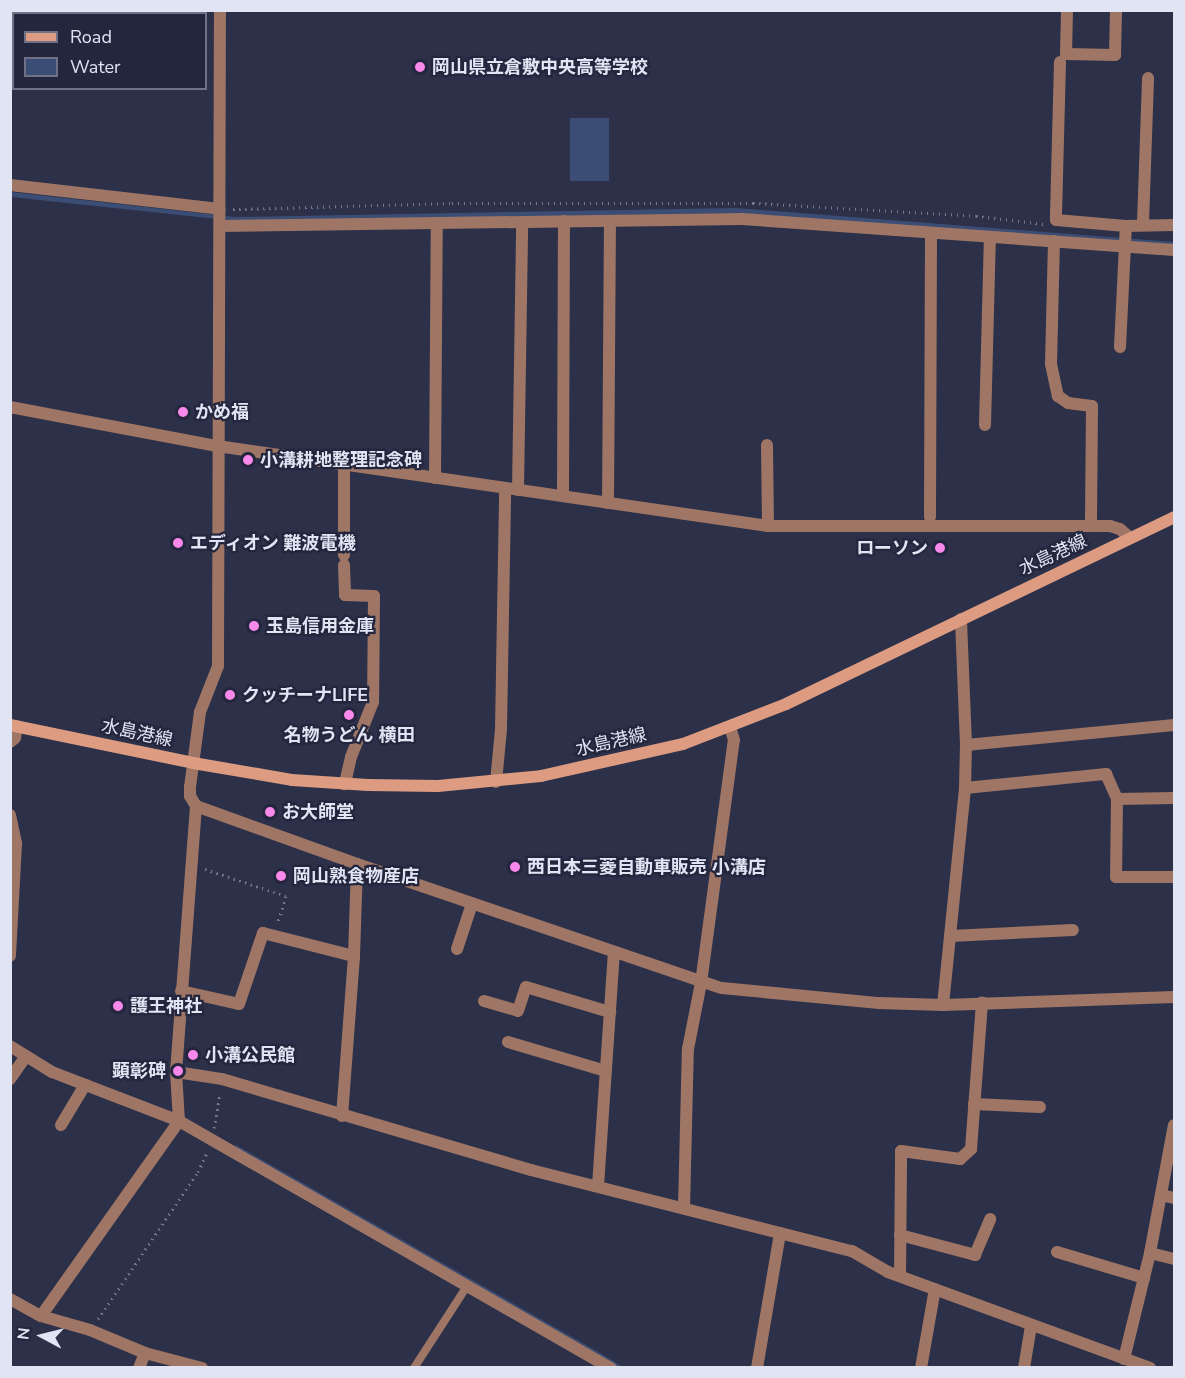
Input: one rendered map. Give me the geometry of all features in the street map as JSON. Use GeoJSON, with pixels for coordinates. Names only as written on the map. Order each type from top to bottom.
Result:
{"type":"FeatureCollection","features":[{"type":"Feature","properties":{"kind":"main road","name":"水島港線"},"geometry":{"type":"LineString","coordinates":[[14,726],[193,763],[282,778],[345,784],[398,786],[496,782],[614,761],[683,744],[786,704],[1174,517]]}},
{"type":"Feature","properties":{"kind":"street"},"geometry":{"type":"LineString","coordinates":[[41,1317],[179,1121],[176,1072],[196,806],[190,796],[200,712],[218,666],[220,10]]}},
{"type":"Feature","properties":{"kind":"street"},"geometry":{"type":"LineString","coordinates":[[1067,10],[1066,54],[1115,55],[1116,10]]}},
{"type":"Feature","properties":{"kind":"street"},"geometry":{"type":"LineString","coordinates":[[1060,62],[1056,220],[1174,250]]}},
{"type":"Feature","properties":{"kind":"street"},"geometry":{"type":"LineString","coordinates":[[1143,223],[1148,78]]}},
{"type":"Feature","properties":{"kind":"street"},"geometry":{"type":"LineString","coordinates":[[10,185],[220,218],[437,223],[742,219],[1054,241],[1124,237],[1143,223],[1174,225]]}},
{"type":"Feature","properties":{"kind":"street"},"geometry":{"type":"LineString","coordinates":[[608,503],[610,220]]}},
{"type":"Feature","properties":{"kind":"street"},"geometry":{"type":"LineString","coordinates":[[562,496],[564,221]]}},
{"type":"Feature","properties":{"kind":"street"},"geometry":{"type":"LineString","coordinates":[[518,490],[522,222]]}},
{"type":"Feature","properties":{"kind":"street"},"geometry":{"type":"LineString","coordinates":[[435,478],[437,223]]}},
{"type":"Feature","properties":{"kind":"street"},"geometry":{"type":"LineString","coordinates":[[930,517],[931,232]]}},
{"type":"Feature","properties":{"kind":"street"},"geometry":{"type":"LineString","coordinates":[[985,425],[990,237]]}},
{"type":"Feature","properties":{"kind":"street"},"geometry":{"type":"LineString","coordinates":[[1120,347],[1124,237]]}},
{"type":"Feature","properties":{"kind":"street"},"geometry":{"type":"LineString","coordinates":[[1054,241],[1051,364],[1058,396],[1068,404],[1092,406],[1091,526]]}},
{"type":"Feature","properties":{"kind":"street"},"geometry":{"type":"LineString","coordinates":[[10,407],[217,446],[768,525],[1091,526],[1120,529],[1130,538]]}},
{"type":"Feature","properties":{"kind":"street"},"geometry":{"type":"LineString","coordinates":[[767,445],[768,525]]}},
{"type":"Feature","properties":{"kind":"street"},"geometry":{"type":"LineString","coordinates":[[344,465],[345,595],[374,596],[373,702],[351,757],[345,784]]}},
{"type":"Feature","properties":{"kind":"street"},"geometry":{"type":"LineString","coordinates":[[496,782],[501,729],[505,488]]}},
{"type":"Feature","properties":{"kind":"street"},"geometry":{"type":"LineString","coordinates":[[943,1005],[965,788],[966,744],[961,619]]}},
{"type":"Feature","properties":{"kind":"street"},"geometry":{"type":"LineString","coordinates":[[966,744],[1174,725]]}},
{"type":"Feature","properties":{"kind":"street"},"geometry":{"type":"LineString","coordinates":[[10,742],[15,738],[14,726]]}},
{"type":"Feature","properties":{"kind":"street"},"geometry":{"type":"LineString","coordinates":[[684,1208],[688,1049],[701,983],[734,740],[730,727]]}},
{"type":"Feature","properties":{"kind":"street"},"geometry":{"type":"LineString","coordinates":[[965,788],[1106,774],[1117,799],[1116,877],[1174,877]]}},
{"type":"Feature","properties":{"kind":"street"},"geometry":{"type":"LineString","coordinates":[[1117,799],[1174,798]]}},
{"type":"Feature","properties":{"kind":"street"},"geometry":{"type":"LineString","coordinates":[[196,806],[472,904],[701,983],[722,988],[879,1003],[943,1005],[1174,997]]}},
{"type":"Feature","properties":{"kind":"street"},"geometry":{"type":"LineString","coordinates":[[10,815],[16,844],[10,956]]}},
{"type":"Feature","properties":{"kind":"street"},"geometry":{"type":"LineString","coordinates":[[342,1116],[354,956],[357,864]]}},
{"type":"Feature","properties":{"kind":"street"},"geometry":{"type":"LineString","coordinates":[[457,949],[472,904]]}},
{"type":"Feature","properties":{"kind":"street"},"geometry":{"type":"LineString","coordinates":[[950,936],[1073,930]]}},
{"type":"Feature","properties":{"kind":"street"},"geometry":{"type":"LineString","coordinates":[[182,991],[239,1004],[263,933],[354,956]]}},
{"type":"Feature","properties":{"kind":"street"},"geometry":{"type":"LineString","coordinates":[[598,1186],[614,953]]}},
{"type":"Feature","properties":{"kind":"street"},"geometry":{"type":"LineString","coordinates":[[484,1001],[518,1011],[526,987],[610,1012]]}},
{"type":"Feature","properties":{"kind":"street"},"geometry":{"type":"LineString","coordinates":[[900,1276],[901,1151],[960,1159],[971,1149],[981,1002]]}},
{"type":"Feature","properties":{"kind":"street"},"geometry":{"type":"LineString","coordinates":[[508,1042],[606,1071]]}},
{"type":"Feature","properties":{"kind":"street"},"geometry":{"type":"LineString","coordinates":[[10,1046],[52,1072],[179,1121],[467,1286],[593,1363],[611,1368]]}},
{"type":"Feature","properties":{"kind":"street"},"geometry":{"type":"LineString","coordinates":[[10,1079],[27,1056]]}},
{"type":"Feature","properties":{"kind":"street"},"geometry":{"type":"LineString","coordinates":[[176,1072],[222,1079],[342,1116],[598,1186],[852,1251],[888,1272],[1150,1368]]}},
{"type":"Feature","properties":{"kind":"street"},"geometry":{"type":"LineString","coordinates":[[61,1125],[86,1085]]}},
{"type":"Feature","properties":{"kind":"street"},"geometry":{"type":"LineString","coordinates":[[974,1104],[1040,1107]]}},
{"type":"Feature","properties":{"kind":"street"},"geometry":{"type":"LineString","coordinates":[[1124,1359],[1150,1253],[1174,1125]]}},
{"type":"Feature","properties":{"kind":"street"},"geometry":{"type":"LineString","coordinates":[[1161,1195],[1174,1198]]}},
{"type":"Feature","properties":{"kind":"street"},"geometry":{"type":"LineString","coordinates":[[900,1235],[975,1255],[990,1219]]}},
{"type":"Feature","properties":{"kind":"street"},"geometry":{"type":"LineString","coordinates":[[757,1368],[780,1233]]}},
{"type":"Feature","properties":{"kind":"street"},"geometry":{"type":"LineString","coordinates":[[1057,1252],[1144,1278]]}},
{"type":"Feature","properties":{"kind":"street"},"geometry":{"type":"LineString","coordinates":[[1150,1253],[1174,1259]]}},
{"type":"Feature","properties":{"kind":"street"},"geometry":{"type":"LineString","coordinates":[[921,1368],[935,1289]]}},
{"type":"Feature","properties":{"kind":"street"},"geometry":{"type":"LineString","coordinates":[[10,1299],[41,1317],[90,1330],[145,1353],[202,1368]]}},
{"type":"Feature","properties":{"kind":"street"},"geometry":{"type":"LineString","coordinates":[[1024,1368],[1031,1326]]}},
{"type":"Feature","properties":{"kind":"street"},"geometry":{"type":"LineString","coordinates":[[139,1368],[145,1353]]}},
{"type":"Feature","properties":{"kind":"lane"},"geometry":{"type":"LineString","coordinates":[[414,1368],[467,1286]]}},
{"type":"Feature","properties":{"kind":"path"},"geometry":{"type":"LineString","coordinates":[[190,864],[286,896],[274,936]]}},
{"type":"Feature","properties":{"kind":"path"},"geometry":{"type":"LineString","coordinates":[[90,1330],[144,1255],[198,1172],[212,1140],[222,1079]]}},
{"type":"Feature","properties":{"kind":"water"},"geometry":{"type":"Polygon","coordinates":[[[570,118],[609,118],[609,181],[570,181],[570,118]]]}},
{"type":"Feature","properties":{"kind":"water"},"geometry":{"type":"Polygon","coordinates":[[[11,192],[235,217],[736,208],[1174,242],[1174,246],[736,213],[236,221],[11,197],[11,192]]]}},
{"type":"Feature","properties":{"kind":"water"},"geometry":{"type":"Polygon","coordinates":[[[236,1145],[623,1367],[618,1367],[233,1149],[236,1145]]]}},
{"type":"Feature","properties":{"kind":"place","name":"岡山県立倉敷中央高等学校"},"geometry":{"type":"Point","coordinates":[420,67]}},
{"type":"Feature","properties":{"kind":"place","name":"かめ福"},"geometry":{"type":"Point","coordinates":[183,412]}},
{"type":"Feature","properties":{"kind":"place","name":"小溝耕地整理記念碑"},"geometry":{"type":"Point","coordinates":[248,460]}},
{"type":"Feature","properties":{"kind":"place","name":"エディオン 難波電機"},"geometry":{"type":"Point","coordinates":[178,543]}},
{"type":"Feature","properties":{"kind":"place","name":"ローソン"},"geometry":{"type":"Point","coordinates":[940,548]}},
{"type":"Feature","properties":{"kind":"place","name":"玉島信用金庫"},"geometry":{"type":"Point","coordinates":[254,626]}},
{"type":"Feature","properties":{"kind":"place","name":"クッチーナLIFE"},"geometry":{"type":"Point","coordinates":[230,695]}},
{"type":"Feature","properties":{"kind":"place","name":"名物うどん 横田"},"geometry":{"type":"Point","coordinates":[349,715]}},
{"type":"Feature","properties":{"kind":"place","name":"お大師堂"},"geometry":{"type":"Point","coordinates":[270,812]}},
{"type":"Feature","properties":{"kind":"place","name":"西日本三菱自動車販売 小溝店"},"geometry":{"type":"Point","coordinates":[515,867]}},
{"type":"Feature","properties":{"kind":"place","name":"岡山熟食物産店"},"geometry":{"type":"Point","coordinates":[281,876]}},
{"type":"Feature","properties":{"kind":"place","name":"護王神社"},"geometry":{"type":"Point","coordinates":[118,1006]}},
{"type":"Feature","properties":{"kind":"place","name":"小溝公民館"},"geometry":{"type":"Point","coordinates":[193,1055]}},
{"type":"Feature","properties":{"kind":"place","name":"顕彰碑"},"geometry":{"type":"Point","coordinates":[178,1071]}}]}
